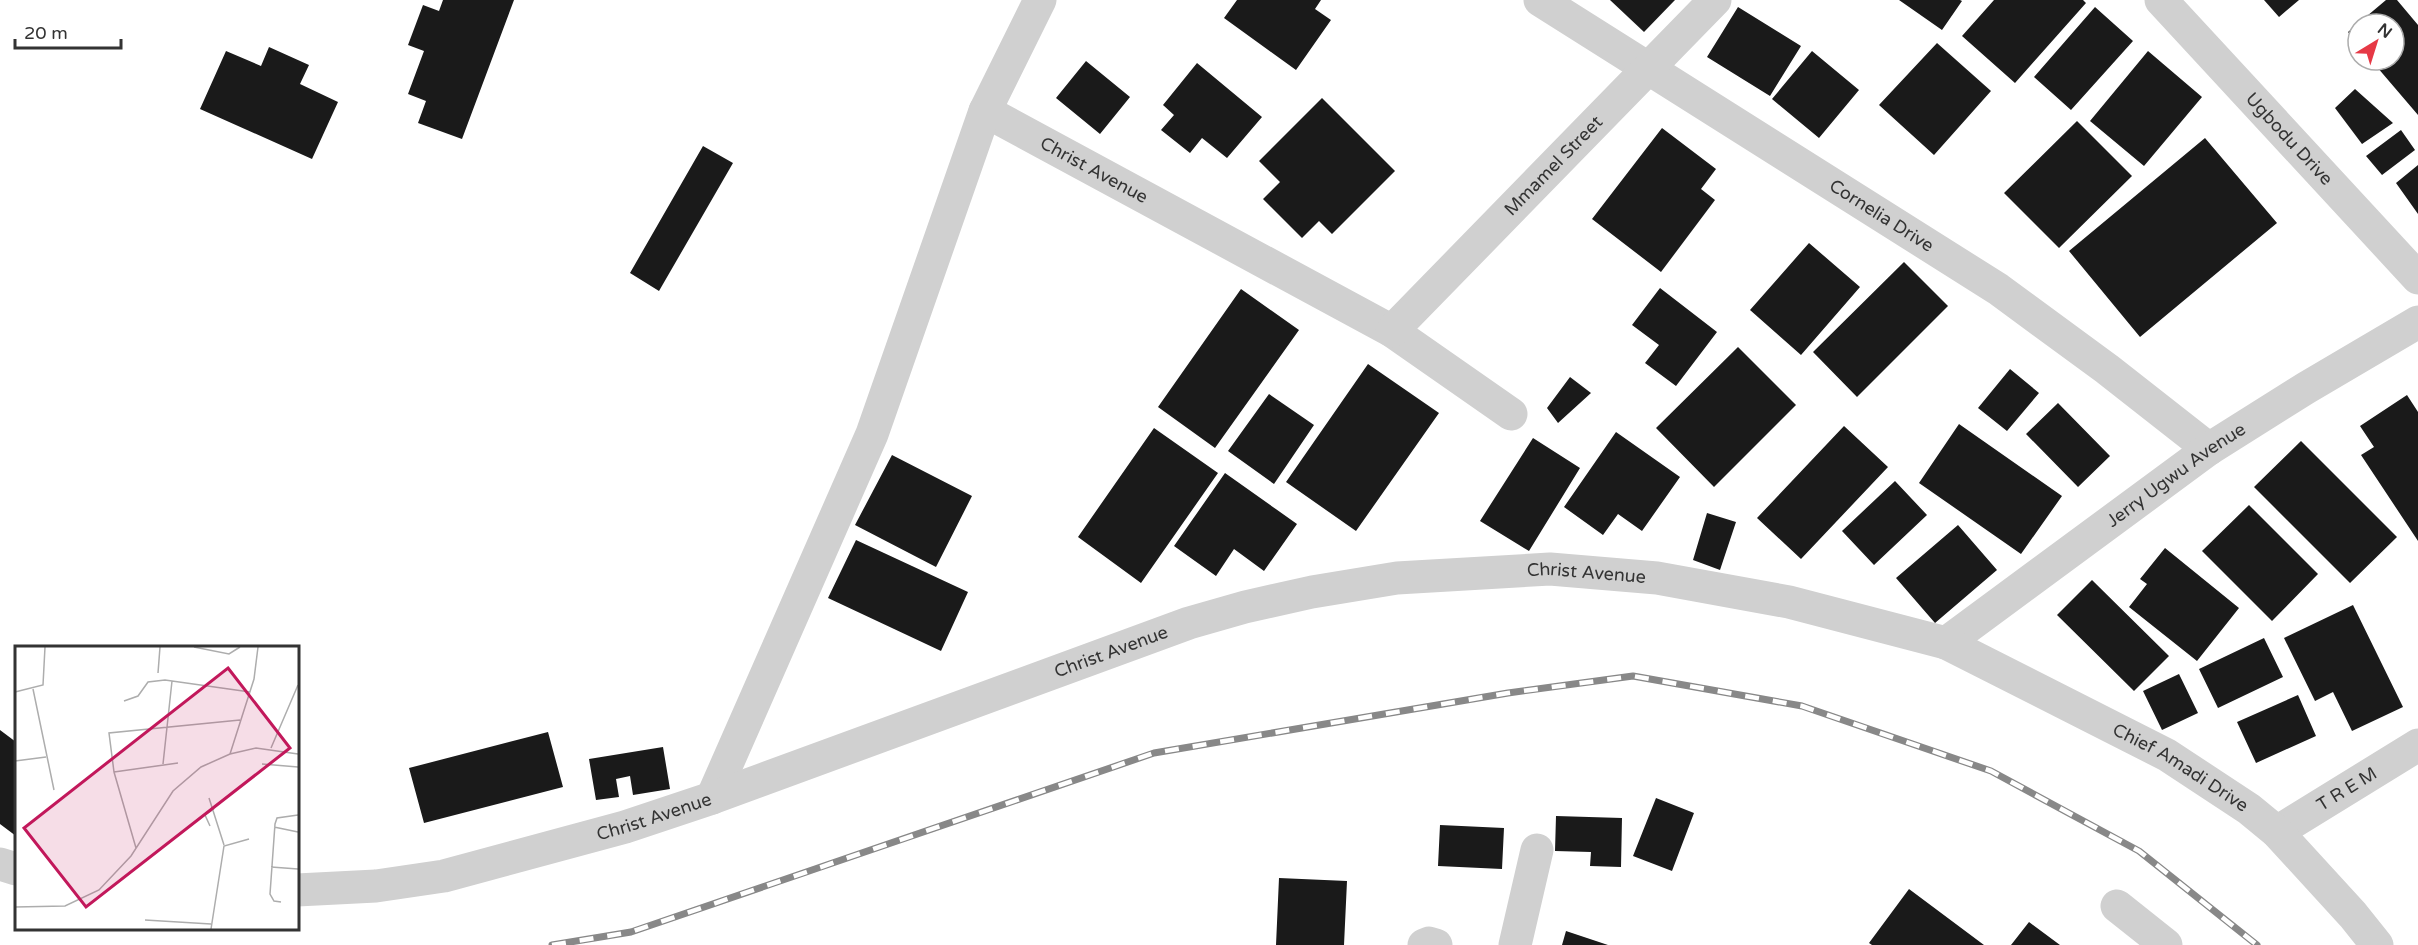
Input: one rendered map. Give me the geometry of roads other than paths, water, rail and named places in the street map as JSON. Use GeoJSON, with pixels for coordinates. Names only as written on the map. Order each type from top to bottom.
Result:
{"type":"FeatureCollection","features":[{"type":"Feature","properties":{"kind":"street"},"geometry":{"type":"LineString","coordinates":[[712,798],[872,434],[985,111],[1040,0]]}},
{"type":"Feature","properties":{"kind":"street","name":"Cornelia Drive"},"geometry":{"type":"LineString","coordinates":[[1540,0],[1998,289],[2107,369],[2209,449]]}},
{"type":"Feature","properties":{"kind":"street","name":"Mmamel Street"},"geometry":{"type":"LineString","coordinates":[[1392,331],[1716,0]]}},
{"type":"Feature","properties":{"kind":"street","name":"Ugbodu Drive"},"geometry":{"type":"LineString","coordinates":[[2161,0],[2418,278]]}},
{"type":"Feature","properties":{"kind":"street","name":"Christ Avenue"},"geometry":{"type":"LineString","coordinates":[[985,111],[1392,331],[1511,414]]}},
{"type":"Feature","properties":{"kind":"street","name":"Jerry Ugwu Avenue"},"geometry":{"type":"LineString","coordinates":[[1946,643],[2209,449],[2418,322]]}},
{"type":"Feature","properties":{"kind":"street","name":"Christ Avenue"},"geometry":{"type":"LineString","coordinates":[[298,890],[376,886],[444,876],[624,827],[712,798],[1189,623],[1301,594],[1397,578],[1550,569],[1657,578],[1789,602],[1946,643]]}},
{"type":"Feature","properties":{"kind":"street","name":"Chief Amadi Drive"},"geometry":{"type":"LineString","coordinates":[[1946,643],[2168,755],[2249,809],[2277,832],[2353,915],[2377,945]]}},
{"type":"Feature","properties":{"kind":"street","name":"T R E M"},"geometry":{"type":"LineString","coordinates":[[2277,832],[2418,745]]}},
{"type":"Feature","properties":{"kind":"street"},"geometry":{"type":"LineString","coordinates":[[1515,945],[1537,850]]}},
{"type":"Feature","properties":{"kind":"street"},"geometry":{"type":"LineString","coordinates":[[0,864],[15,869]]}},
{"type":"Feature","properties":{"kind":"street"},"geometry":{"type":"LineString","coordinates":[[2118,906],[2166,945]]}},
{"type":"Feature","properties":{"kind":"street"},"geometry":{"type":"LineString","coordinates":[[1424,945],[1429,943],[1436,945]]}},
{"type":"Feature","properties":{"kind":"railway"},"geometry":{"type":"LineString","coordinates":[[552,945],[631,932],[1154,753],[1508,693],[1633,676],[1802,706],[1991,771],[2139,851],[2257,945]]}}]}
